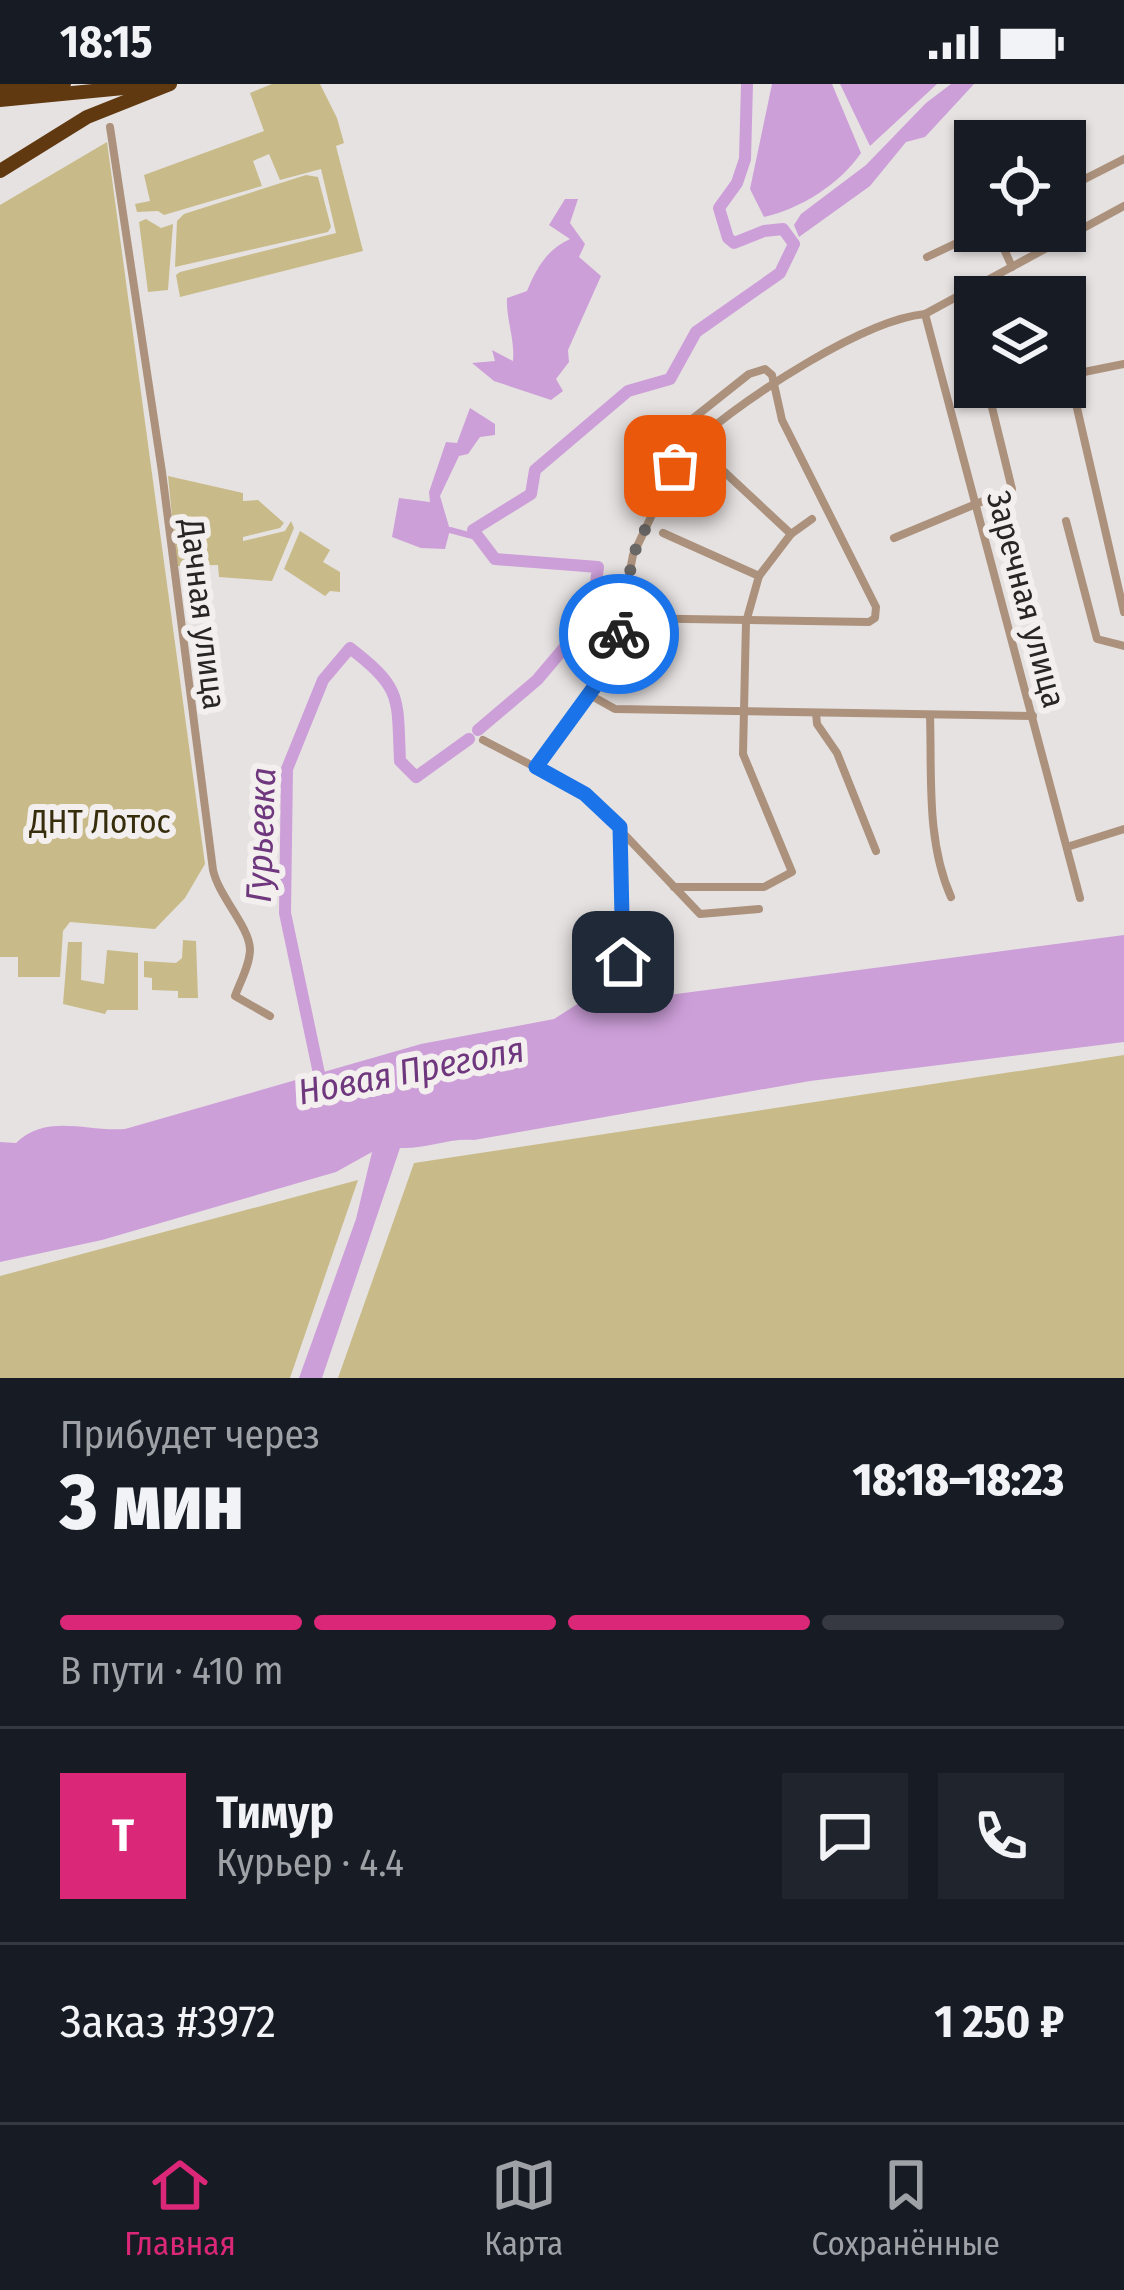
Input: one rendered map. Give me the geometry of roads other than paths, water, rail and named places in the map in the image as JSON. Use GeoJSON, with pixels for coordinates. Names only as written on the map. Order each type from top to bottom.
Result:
{"type":"FeatureCollection","features":[{"type":"Feature","properties":{"kind":"highway"},"geometry":{"type":"LineString","coordinates":[[0,87],[64,84]]}},
{"type":"Feature","properties":{"kind":"highway"},"geometry":{"type":"LineString","coordinates":[[0,100],[157,84]]}},
{"type":"Feature","properties":{"kind":"highway"},"geometry":{"type":"LineString","coordinates":[[0,171],[80,122],[170,84]]}},
{"type":"Feature","properties":{"kind":"street"},"geometry":{"type":"LineString","coordinates":[[110,128],[111,112],[127,99]]}},
{"type":"Feature","properties":{"kind":"street"},"geometry":{"type":"LineString","coordinates":[[80,122],[97,119],[110,128]]}},
{"type":"Feature","properties":{"kind":"street","name":"Дачная улица"},"geometry":{"type":"LineString","coordinates":[[110,128],[162,472],[213,870],[249,943],[248,961],[235,996],[270,1016]]}},
{"type":"Feature","properties":{"kind":"street"},"geometry":{"type":"LineString","coordinates":[[1086,179],[1124,160]]}},
{"type":"Feature","properties":{"kind":"street"},"geometry":{"type":"LineString","coordinates":[[790,534],[704,452],[702,436],[774,383],[890,320],[926,314],[1124,206]]}},
{"type":"Feature","properties":{"kind":"street"},"geometry":{"type":"LineString","coordinates":[[927,257],[954,244]]}},
{"type":"Feature","properties":{"kind":"street"},"geometry":{"type":"LineString","coordinates":[[1005,252],[1012,267]]}},
{"type":"Feature","properties":{"kind":"street","name":"Заречная улица"},"geometry":{"type":"LineString","coordinates":[[926,314],[1080,898]]}},
{"type":"Feature","properties":{"kind":"street"},"geometry":{"type":"LineString","coordinates":[[1124,364],[1079,374],[1071,382],[1124,612]]}},
{"type":"Feature","properties":{"kind":"street"},"geometry":{"type":"LineString","coordinates":[[536,767],[590,695],[614,653],[633,555],[675,466],[671,448],[676,432],[755,370],[769,371],[782,420],[876,607],[875,618],[869,622],[746,622],[622,618]]}},
{"type":"Feature","properties":{"kind":"street"},"geometry":{"type":"LineString","coordinates":[[895,538],[1012,489],[992,408]]}},
{"type":"Feature","properties":{"kind":"street"},"geometry":{"type":"LineString","coordinates":[[674,887],[764,886],[792,872],[743,754],[746,622],[758,576],[790,534],[812,519]]}},
{"type":"Feature","properties":{"kind":"street"},"geometry":{"type":"LineString","coordinates":[[1066,521],[1097,639],[1124,646]]}},
{"type":"Feature","properties":{"kind":"street"},"geometry":{"type":"LineString","coordinates":[[663,533],[758,576]]}},
{"type":"Feature","properties":{"kind":"street"},"geometry":{"type":"LineString","coordinates":[[590,695],[615,709],[1034,716]]}},
{"type":"Feature","properties":{"kind":"street"},"geometry":{"type":"LineString","coordinates":[[816,713],[876,851]]}},
{"type":"Feature","properties":{"kind":"street"},"geometry":{"type":"LineString","coordinates":[[930,715],[933,822],[942,876],[951,897]]}},
{"type":"Feature","properties":{"kind":"street"},"geometry":{"type":"LineString","coordinates":[[483,740],[585,794],[700,914],[759,909]]}},
{"type":"Feature","properties":{"kind":"street"},"geometry":{"type":"LineString","coordinates":[[620,827],[623,962]]}},
{"type":"Feature","properties":{"kind":"street"},"geometry":{"type":"LineString","coordinates":[[1066,847],[1124,829]]}},
{"type":"Feature","properties":{"kind":"water"},"geometry":{"type":"Polygon","coordinates":[[[772,84],[832,84],[861,153],[818,194],[764,217],[750,189],[772,84]]]}},
{"type":"Feature","properties":{"kind":"water"},"geometry":{"type":"Polygon","coordinates":[[[840,84],[937,84],[870,146],[840,84]]]}},
{"type":"Feature","properties":{"kind":"water"},"geometry":{"type":"Polygon","coordinates":[[[951,84],[974,84],[925,137],[906,142],[870,186],[799,237],[794,225],[801,214],[866,165],[951,84]]]}},
{"type":"Feature","properties":{"kind":"water"},"geometry":{"type":"Polygon","coordinates":[[[565,199],[578,199],[570,223],[585,244],[579,257],[601,276],[568,350],[569,362],[556,379],[563,391],[551,400],[494,381],[472,363],[495,361],[492,350],[513,361],[507,298],[527,291],[543,260],[570,239],[549,225],[565,199]]]}},
{"type":"Feature","properties":{"kind":"water"},"geometry":{"type":"Polygon","coordinates":[[[470,408],[495,424],[495,435],[480,437],[468,454],[459,456],[440,496],[450,530],[445,549],[421,548],[392,537],[399,498],[430,502],[446,442],[457,443],[470,408]]]}},
{"type":"Feature","properties":{"kind":"water","name":"Новая Преголя"},"geometry":{"type":"Polygon","coordinates":[[[1124,935],[1124,1042],[810,1081],[474,1140],[400,1148],[322,1378],[299,1378],[356,1219],[372,1152],[336,1172],[102,1240],[0,1262],[0,1142],[16,1143],[41,1129],[125,1129],[421,1044],[554,1019],[579,1003],[634,1007],[638,999],[1124,935]]]}},
{"type":"Feature","properties":{"kind":"waterway","name":"Гурьевка"},"geometry":{"type":"LineString","coordinates":[[478,730],[537,680],[592,615],[598,567],[495,559],[473,530],[531,494],[535,470],[628,391],[670,379],[696,332],[780,273],[794,244],[783,229],[734,243],[719,208],[737,183],[745,159],[747,84]]}},
{"type":"Feature","properties":{"kind":"waterway"},"geometry":{"type":"LineString","coordinates":[[450,530],[480,538]]}},
{"type":"Feature","properties":{"kind":"waterway","name":"Гурьевка"},"geometry":{"type":"LineString","coordinates":[[321,1083],[285,913],[287,769],[323,680],[350,648],[380,674],[397,708],[400,761],[416,777],[469,739]]}},
{"type":"Feature","properties":{"kind":"park label","name":"ДНТ Лотос"},"geometry":{"type":"Point","coordinates":[100,821]}}]}
